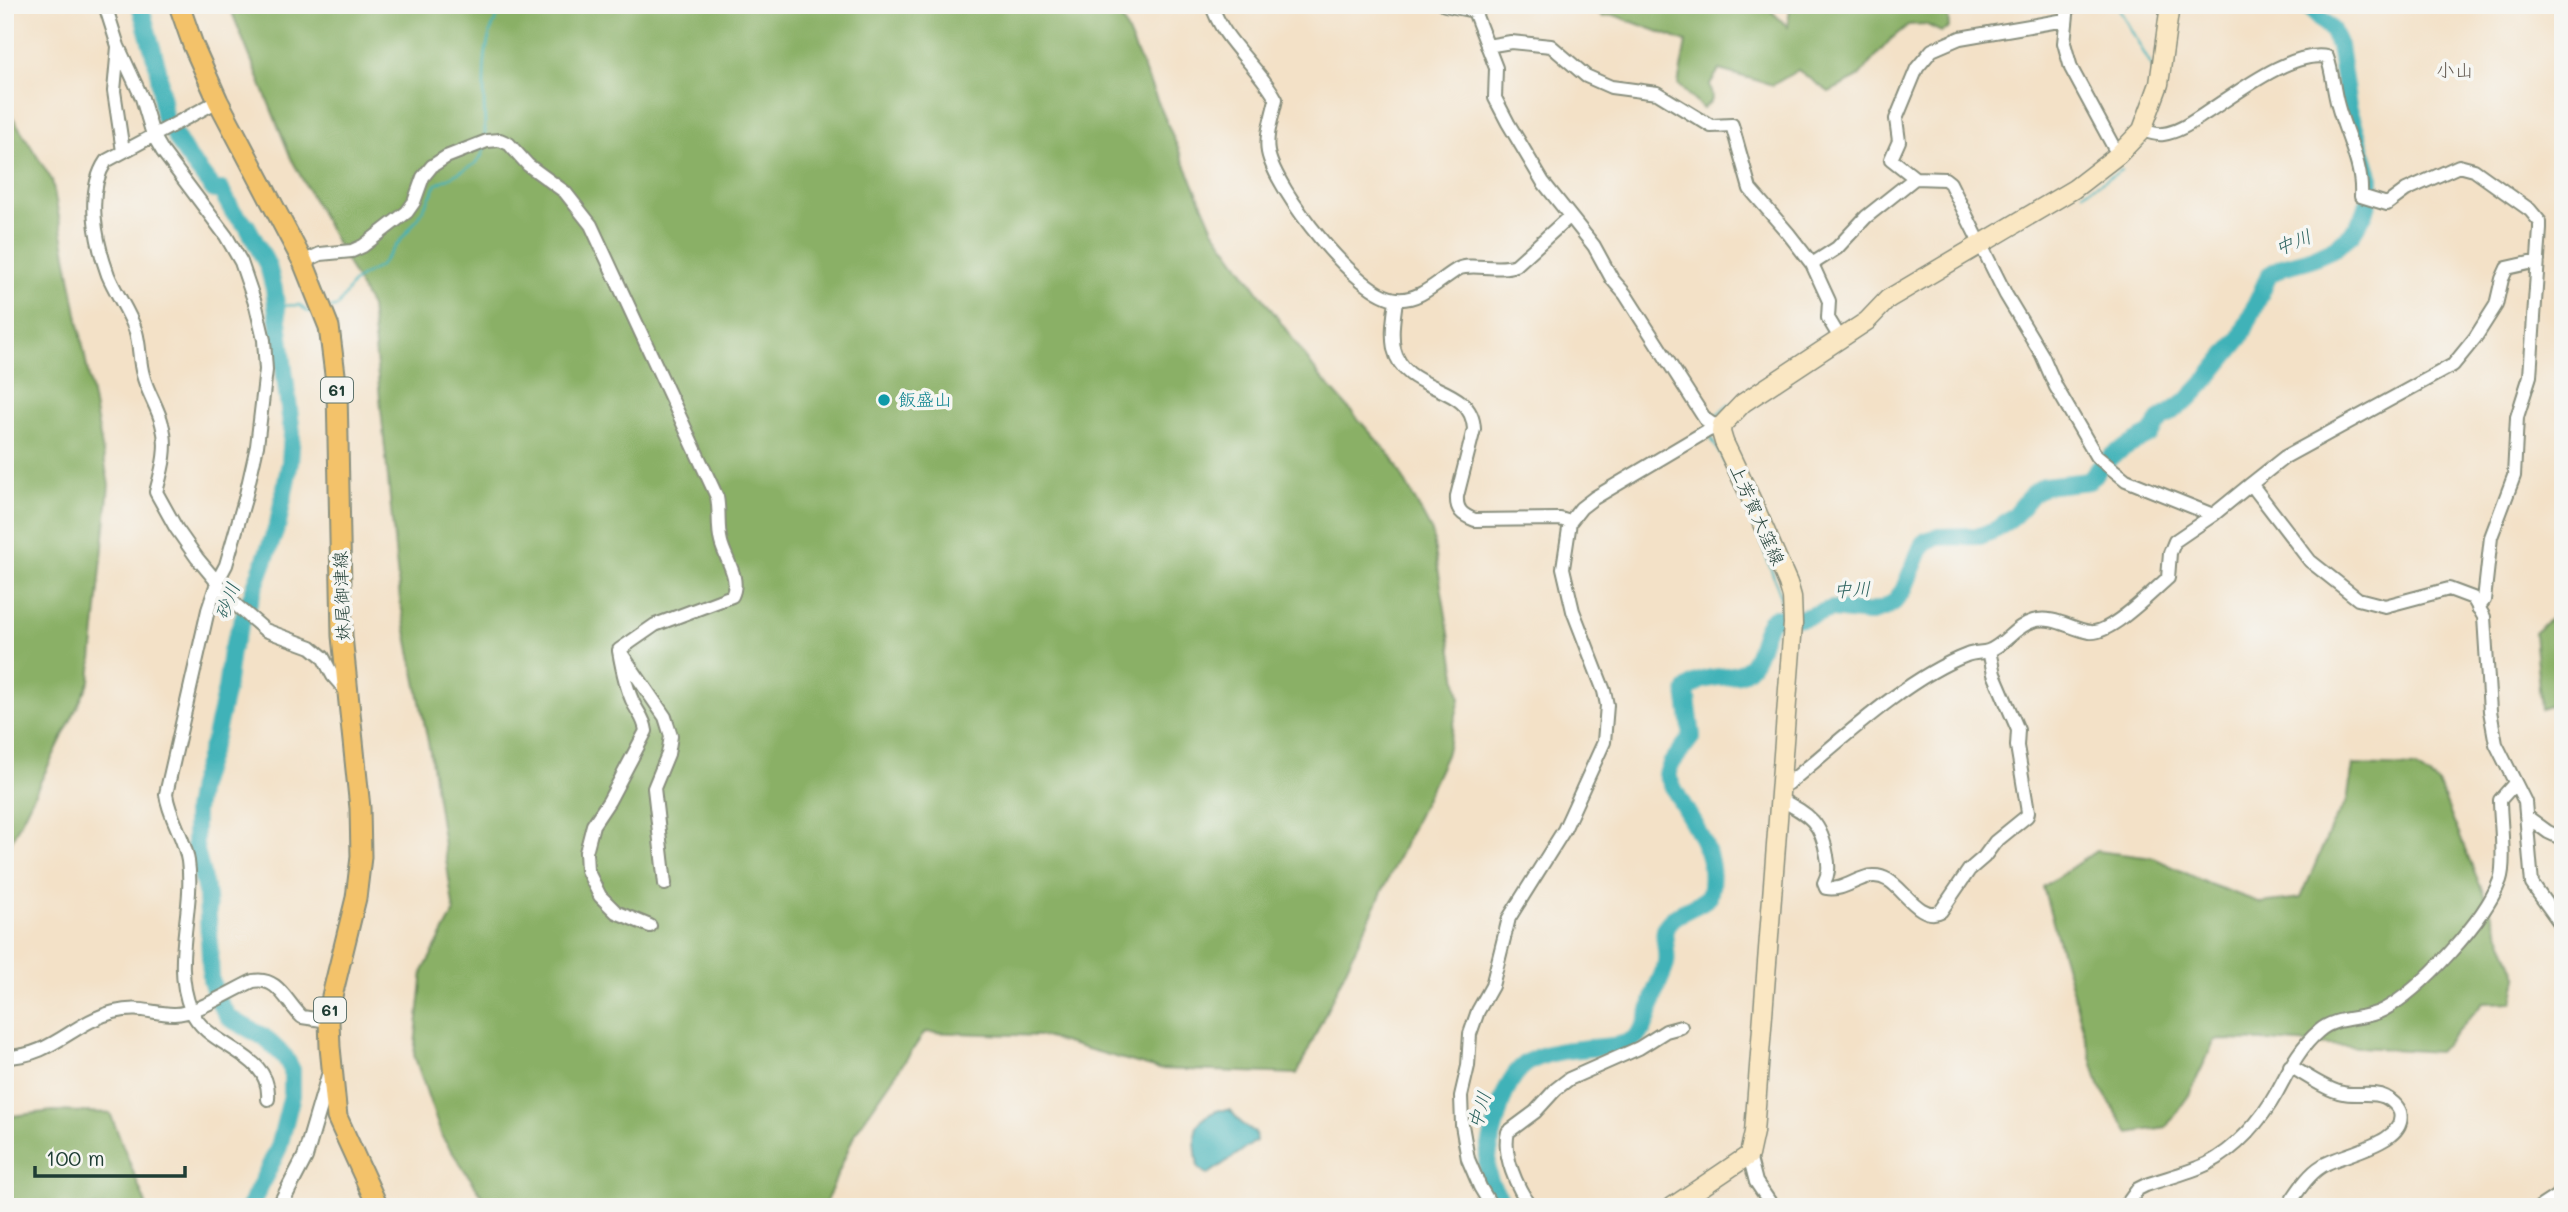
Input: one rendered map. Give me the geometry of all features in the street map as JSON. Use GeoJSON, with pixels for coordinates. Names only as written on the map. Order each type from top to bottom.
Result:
{"type":"FeatureCollection","features":[{"type":"Feature","properties":{"kind":"main road","name":"妹尾御津線"},"geometry":{"type":"LineString","coordinates":[[179,5],[193,46],[218,101],[303,262],[329,327],[336,379],[342,636],[360,808],[361,857],[356,898],[329,1021],[331,1068],[337,1117],[378,1207]]}},
{"type":"Feature","properties":{"kind":"main road"},"geometry":{"type":"LineString","coordinates":[[1713,429],[1743,403],[1867,321],[1888,299],[2074,189],[2118,155],[2142,130],[2159,84],[2170,5]]}},
{"type":"Feature","properties":{"kind":"main road","name":"上芳賀大窪線"},"geometry":{"type":"LineString","coordinates":[[1713,429],[1721,432],[1788,583],[1793,617],[1754,1132],[1749,1155]]}},
{"type":"Feature","properties":{"kind":"main road"},"geometry":{"type":"LineString","coordinates":[[1672,1207],[1749,1155]]}},
{"type":"Feature","properties":{"kind":"street"},"geometry":{"type":"LineString","coordinates":[[105,5],[118,46],[163,152],[226,236],[241,262],[264,340],[266,370],[257,446],[226,565],[208,610],[166,794],[168,807],[188,859],[189,884],[182,950],[184,978],[194,1009],[203,1028],[249,1058],[264,1074],[269,1086],[268,1099]]}},
{"type":"Feature","properties":{"kind":"street"},"geometry":{"type":"LineString","coordinates":[[1212,5],[1216,20],[1266,81],[1276,99],[1267,143],[1268,153],[1289,196],[1299,212],[1347,269],[1385,296],[1396,300],[1425,292],[1460,267],[1499,269],[1516,265],[1568,218]]}},
{"type":"Feature","properties":{"kind":"street"},"geometry":{"type":"LineString","coordinates":[[1445,5],[1474,11],[1489,45],[1497,75],[1495,99],[1543,182],[1568,218],[1594,246],[1612,279],[1625,294],[1713,429],[1594,498],[1581,508],[1570,522],[1563,568],[1573,611],[1604,691],[1604,742],[1564,830],[1509,918],[1492,986],[1478,1011],[1470,1034],[1468,1066],[1461,1096],[1462,1125],[1468,1159],[1492,1207]]}},
{"type":"Feature","properties":{"kind":"street"},"geometry":{"type":"LineString","coordinates":[[2068,5],[2064,43],[2071,68],[2118,155]]}},
{"type":"Feature","properties":{"kind":"street"},"geometry":{"type":"LineString","coordinates":[[2065,20],[1960,38],[1932,50],[1917,68],[1896,119],[1899,141],[1891,159],[1914,178],[1945,179],[1950,183],[2006,295],[2042,355],[2056,387],[2104,464],[2126,480],[2213,515]]}},
{"type":"Feature","properties":{"kind":"street"},"geometry":{"type":"LineString","coordinates":[[1489,45],[1511,42],[1551,46],[1586,76],[1611,87],[1657,93],[1711,126],[1732,125],[1750,189],[1812,264],[1829,301],[1828,318],[1840,338]]}},
{"type":"Feature","properties":{"kind":"street"},"geometry":{"type":"LineString","coordinates":[[118,46],[114,91],[123,150]]}},
{"type":"Feature","properties":{"kind":"street"},"geometry":{"type":"LineString","coordinates":[[2142,130],[2160,135],[2179,130],[2255,81],[2303,57],[2327,57],[2332,70],[2337,104],[2360,168],[2361,196],[2387,204],[2406,190],[2459,166],[2474,170],[2536,216],[2540,229],[2530,376],[2517,417],[2514,476],[2491,537],[2484,600],[2478,608]]}},
{"type":"Feature","properties":{"kind":"street"},"geometry":{"type":"LineString","coordinates":[[218,101],[106,161],[101,168],[94,217],[98,237],[108,273],[136,331],[143,376],[163,426],[166,459],[156,492],[197,558],[237,606],[265,630],[311,648],[323,657],[333,676],[348,693]]}},
{"type":"Feature","properties":{"kind":"street"},"geometry":{"type":"LineString","coordinates":[[303,262],[320,254],[352,251],[363,246],[407,212],[414,202],[423,177],[432,166],[446,157],[485,141],[499,140],[509,144],[528,165],[565,192],[591,225],[717,496],[721,543],[733,572],[732,596],[655,625],[619,650]]}},
{"type":"Feature","properties":{"kind":"street"},"geometry":{"type":"LineString","coordinates":[[1812,264],[1837,248],[1866,217],[1914,178]]}},
{"type":"Feature","properties":{"kind":"street"},"geometry":{"type":"LineString","coordinates":[[1989,651],[1994,674],[2018,730],[2017,746],[2028,812],[1969,870],[1941,911],[1931,913],[1923,909],[1903,895],[1891,881],[1881,877],[1863,877],[1834,889],[1826,888],[1824,883],[1829,874],[1829,866],[1820,829],[1780,793],[1789,783],[1871,714],[1925,678],[1969,654],[1989,651],[2023,625],[2042,619],[2092,632],[2105,629],[2168,578],[2170,553],[2175,541],[2213,515],[2285,457],[2453,365],[2475,338],[2496,305],[2507,268],[2538,261]]}},
{"type":"Feature","properties":{"kind":"street"},"geometry":{"type":"LineString","coordinates":[[1396,300],[1393,340],[1400,362],[1407,372],[1421,382],[1465,404],[1473,420],[1474,429],[1457,495],[1456,503],[1460,511],[1475,520],[1560,519],[1570,522]]}},
{"type":"Feature","properties":{"kind":"street"},"geometry":{"type":"LineString","coordinates":[[2251,484],[2310,561],[2358,599],[2385,606],[2449,589],[2473,598],[2484,617],[2490,711],[2496,744],[2525,803],[2532,884],[2563,927]]}},
{"type":"Feature","properties":{"kind":"street"},"geometry":{"type":"LineString","coordinates":[[619,650],[665,717],[671,736],[668,754],[654,788],[665,884]]}},
{"type":"Feature","properties":{"kind":"street"},"geometry":{"type":"LineString","coordinates":[[619,650],[622,670],[633,704],[644,719],[646,731],[609,801],[593,825],[586,852],[587,870],[600,896],[616,912],[650,926]]}},
{"type":"Feature","properties":{"kind":"street"},"geometry":{"type":"LineString","coordinates":[[2125,1207],[2138,1189],[2206,1164],[2237,1143],[2264,1113],[2290,1066],[2306,1043],[2321,1029],[2339,1020],[2370,1017],[2388,1008],[2420,983],[2471,928],[2500,879],[2500,800],[2515,783]]}},
{"type":"Feature","properties":{"kind":"street"},"geometry":{"type":"LineString","coordinates":[[2526,816],[2563,839]]}},
{"type":"Feature","properties":{"kind":"street"},"geometry":{"type":"LineString","coordinates":[[5,1057],[21,1057],[41,1051],[113,1012],[138,1009],[174,1014],[194,1009],[253,981],[275,984],[302,1017],[329,1021]]}},
{"type":"Feature","properties":{"kind":"street"},"geometry":{"type":"LineString","coordinates":[[1531,1207],[1515,1175],[1507,1149],[1508,1132],[1535,1112],[1569,1079],[1639,1048],[1666,1031],[1681,1027]]}},
{"type":"Feature","properties":{"kind":"street"},"geometry":{"type":"LineString","coordinates":[[2287,1207],[2310,1176],[2322,1165],[2383,1140],[2397,1130],[2401,1121],[2399,1109],[2388,1098],[2381,1095],[2340,1093],[2290,1066]]}},
{"type":"Feature","properties":{"kind":"street"},"geometry":{"type":"LineString","coordinates":[[279,1207],[305,1157],[331,1068]]}},
{"type":"Feature","properties":{"kind":"street"},"geometry":{"type":"LineString","coordinates":[[1749,1155],[1756,1182],[1773,1207]]}},
{"type":"Feature","properties":{"kind":"street"},"geometry":{"type":"LineString","coordinates":[[2540,1207],[2563,1192]]}},
{"type":"Feature","properties":{"kind":"green space"},"geometry":{"type":"Polygon","coordinates":[[[229,5],[1116,5],[1213,229],[1319,375],[1392,457],[1432,532],[1460,699],[1446,755],[1297,1074],[1158,1069],[1041,1036],[925,1032],[855,1133],[824,1207],[490,1207],[442,1137],[414,1055],[423,971],[454,912],[430,752],[400,600],[371,307],[291,158],[229,5]]]}},
{"type":"Feature","properties":{"kind":"green space"},"geometry":{"type":"Polygon","coordinates":[[[1585,5],[1765,5],[1788,27],[1790,5],[1947,5],[1949,28],[1941,32],[1925,24],[1908,25],[1890,40],[1857,78],[1829,92],[1798,70],[1773,85],[1719,70],[1710,84],[1712,100],[1703,109],[1678,85],[1686,42],[1614,15],[1603,17],[1585,5]]]}},
{"type":"Feature","properties":{"kind":"green space"},"geometry":{"type":"Polygon","coordinates":[[[5,105],[52,180],[109,485],[90,681],[5,854],[5,105]]]}},
{"type":"Feature","properties":{"kind":"green space"},"geometry":{"type":"Polygon","coordinates":[[[2563,608],[2563,701],[2541,709],[2534,633],[2563,608]]]}},
{"type":"Feature","properties":{"kind":"green space"},"geometry":{"type":"Polygon","coordinates":[[[2353,765],[2415,767],[2438,783],[2518,978],[2513,1002],[2483,1003],[2438,1052],[2215,1040],[2189,1095],[2166,1127],[2129,1133],[2099,1085],[2043,887],[2096,851],[2154,858],[2209,884],[2261,903],[2301,898],[2332,825],[2347,801],[2353,765]]]}},
{"type":"Feature","properties":{"kind":"green space"},"geometry":{"type":"Polygon","coordinates":[[[53,1111],[110,1113],[147,1207],[5,1207],[5,1117],[53,1111]]]}},
{"type":"Feature","properties":{"kind":"water"},"geometry":{"type":"Polygon","coordinates":[[[1220,1110],[1230,1110],[1244,1126],[1255,1132],[1256,1141],[1207,1175],[1198,1167],[1196,1132],[1202,1119],[1220,1110]]]}},
{"type":"Feature","properties":{"kind":"waterway","name":"砂川"},"geometry":{"type":"LineString","coordinates":[[140,5],[158,69],[164,117],[186,154],[214,190],[221,190],[233,212],[247,226],[268,266],[274,289],[292,433],[290,462],[278,524],[231,651],[226,689],[215,737],[199,786],[195,811],[195,846],[207,896],[211,979],[216,997],[229,1018],[264,1037],[285,1057],[292,1070],[292,1095],[279,1147],[250,1207]]}},
{"type":"Feature","properties":{"kind":"waterway"},"geometry":{"type":"LineString","coordinates":[[485,136],[486,49],[497,17],[507,5]]}},
{"type":"Feature","properties":{"kind":"waterway"},"geometry":{"type":"LineString","coordinates":[[2117,5],[2153,69]]}},
{"type":"Feature","properties":{"kind":"waterway","name":"中川"},"geometry":{"type":"LineString","coordinates":[[1507,1207],[1493,1189],[1487,1165],[1500,1108],[1515,1074],[1526,1064],[1555,1052],[1621,1044],[1637,1036],[1647,1021],[1665,967],[1666,926],[1678,915],[1709,897],[1712,879],[1706,848],[1667,774],[1671,764],[1692,736],[1686,691],[1709,678],[1733,675],[1746,670],[1755,659],[1773,618],[1803,618],[1832,609],[1868,613],[1885,608],[1903,591],[1926,541],[1937,537],[1980,536],[1997,529],[2015,515],[2033,493],[2044,486],[2089,481],[2114,454],[2150,434],[2161,419],[2188,400],[2203,384],[2241,337],[2269,275],[2282,267],[2308,260],[2335,248],[2352,234],[2365,213],[2371,193],[2371,178],[2348,106],[2339,46],[2332,30],[2306,5]]}},
{"type":"Feature","properties":{"kind":"waterway"},"geometry":{"type":"LineString","coordinates":[[331,308],[338,306],[353,283],[379,267],[419,217],[437,184],[475,164],[485,146]]}},
{"type":"Feature","properties":{"kind":"waterway"},"geometry":{"type":"LineString","coordinates":[[2083,193],[2122,170]]}},
{"type":"Feature","properties":{"kind":"waterway"},"geometry":{"type":"LineString","coordinates":[[275,306],[300,305],[313,313]]}},
{"type":"Feature","properties":{"kind":"waterway"},"geometry":{"type":"LineString","coordinates":[[1712,419],[1730,404]]}},
{"type":"Feature","properties":{"kind":"waterway"},"geometry":{"type":"LineString","coordinates":[[1709,434],[1726,465]]}},
{"type":"Feature","properties":{"kind":"waterway"},"geometry":{"type":"LineString","coordinates":[[1762,544],[1780,594],[1784,616]]}},
{"type":"Feature","properties":{"kind":"place","name":"飯盛山"},"geometry":{"type":"Point","coordinates":[884,400]}},
{"type":"Feature","properties":{"kind":"district","name":"小山"},"geometry":{"type":"Point","coordinates":[2455,70]}}]}
